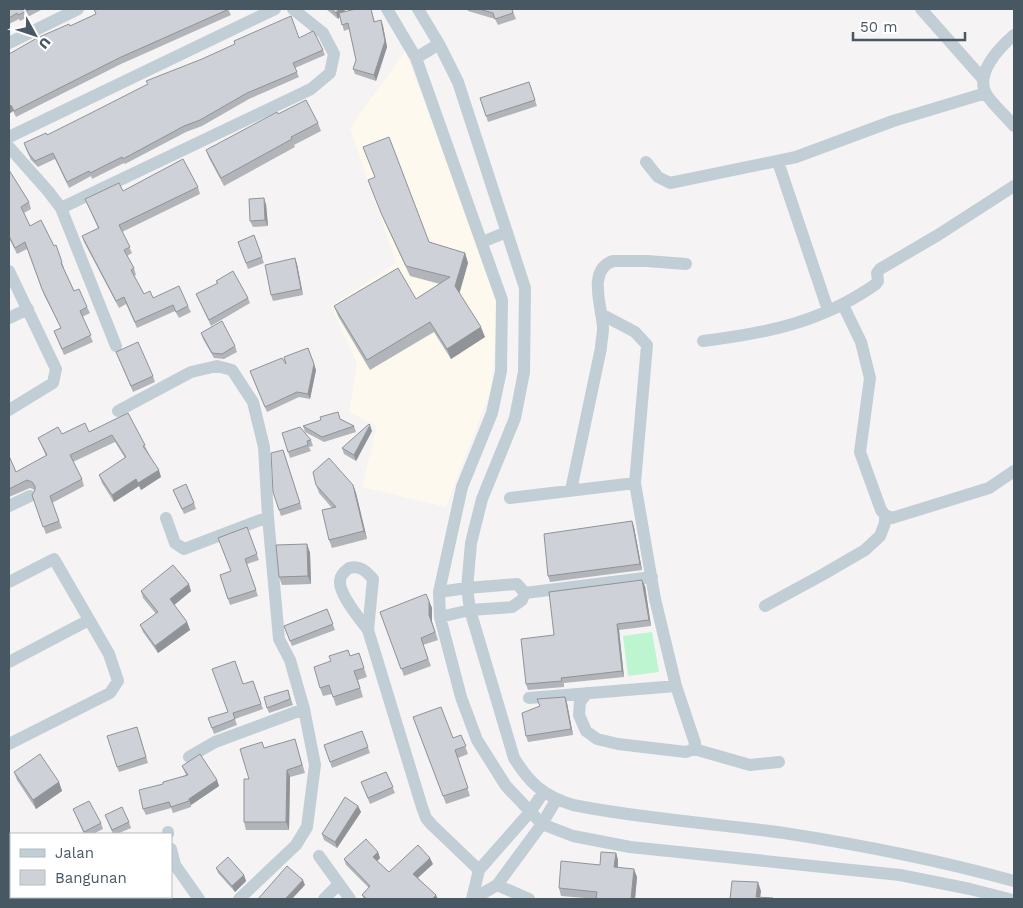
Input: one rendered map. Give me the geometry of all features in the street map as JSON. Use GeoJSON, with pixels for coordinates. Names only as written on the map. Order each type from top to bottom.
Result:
{"type":"FeatureCollection","features":[{"type":"Feature","properties":{"kind":"street"},"geometry":{"type":"LineString","coordinates":[[9,43],[78,9]]}},
{"type":"Feature","properties":{"kind":"street"},"geometry":{"type":"LineString","coordinates":[[9,138],[276,9]]}},
{"type":"Feature","properties":{"kind":"street"},"geometry":{"type":"LineString","coordinates":[[61,208],[311,89],[330,73],[334,54],[322,33],[293,9]]}},
{"type":"Feature","properties":{"kind":"street"},"geometry":{"type":"LineString","coordinates":[[387,9],[416,58],[502,300],[501,371],[492,414],[462,487],[439,592],[440,617],[461,697],[476,740],[506,786],[542,824],[573,836],[630,847],[900,875],[1010,899]]}},
{"type":"Feature","properties":{"kind":"street"},"geometry":{"type":"LineString","coordinates":[[418,9],[439,44],[458,82],[525,288],[524,372],[515,418],[482,499],[471,543],[467,588],[470,610],[514,758],[524,774],[543,793],[556,800],[591,809],[784,834],[891,851],[1014,882]]}},
{"type":"Feature","properties":{"kind":"street"},"geometry":{"type":"LineString","coordinates":[[921,9],[983,79]]}},
{"type":"Feature","properties":{"kind":"street"},"geometry":{"type":"LineString","coordinates":[[1014,35],[986,67],[983,79],[986,93],[1014,126]]}},
{"type":"Feature","properties":{"kind":"street"},"geometry":{"type":"LineString","coordinates":[[416,58],[439,44]]}},
{"type":"Feature","properties":{"kind":"street"},"geometry":{"type":"LineString","coordinates":[[646,162],[658,177],[670,183],[778,162],[893,122],[986,93]]}},
{"type":"Feature","properties":{"kind":"street"},"geometry":{"type":"LineString","coordinates":[[9,147],[48,190],[61,208],[116,346]]}},
{"type":"Feature","properties":{"kind":"street"},"geometry":{"type":"LineString","coordinates":[[778,162],[828,310]]}},
{"type":"Feature","properties":{"kind":"street"},"geometry":{"type":"LineString","coordinates":[[703,341],[749,335],[802,322],[843,305],[876,284],[878,281],[877,273],[880,269],[938,235],[1014,186]]}},
{"type":"Feature","properties":{"kind":"street"},"geometry":{"type":"LineString","coordinates":[[482,242],[506,232]]}},
{"type":"Feature","properties":{"kind":"street"},"geometry":{"type":"LineString","coordinates":[[571,490],[601,348],[603,328],[600,314],[598,280],[601,270],[610,262],[648,261],[686,264]]}},
{"type":"Feature","properties":{"kind":"street"},"geometry":{"type":"LineString","coordinates":[[9,271],[56,369],[53,383],[9,410]]}},
{"type":"Feature","properties":{"kind":"street"},"geometry":{"type":"LineString","coordinates":[[843,305],[860,342],[870,378],[860,452],[881,510],[885,516],[892,518],[989,488],[1014,471]]}},
{"type":"Feature","properties":{"kind":"street"},"geometry":{"type":"LineString","coordinates":[[9,318],[28,309]]}},
{"type":"Feature","properties":{"kind":"street"},"geometry":{"type":"LineString","coordinates":[[600,314],[635,332],[647,345],[635,483],[652,577],[676,686],[695,743],[694,749]]}},
{"type":"Feature","properties":{"kind":"street"},"geometry":{"type":"LineString","coordinates":[[118,411],[192,372],[217,366],[232,370],[254,402],[264,447],[279,640],[290,660],[304,709],[315,765],[307,827],[296,845],[239,899]]}},
{"type":"Feature","properties":{"kind":"street"},"geometry":{"type":"LineString","coordinates":[[510,498],[635,483]]}},
{"type":"Feature","properties":{"kind":"street"},"geometry":{"type":"LineString","coordinates":[[9,506],[30,496]]}},
{"type":"Feature","properties":{"kind":"street"},"geometry":{"type":"LineString","coordinates":[[765,606],[865,550],[880,536],[885,516]]}},
{"type":"Feature","properties":{"kind":"street"},"geometry":{"type":"LineString","coordinates":[[166,518],[175,542],[184,549],[268,517]]}},
{"type":"Feature","properties":{"kind":"street"},"geometry":{"type":"LineString","coordinates":[[9,582],[54,559],[109,654],[118,681],[110,693],[9,744]]}},
{"type":"Feature","properties":{"kind":"street"},"geometry":{"type":"LineString","coordinates":[[525,593],[652,577]]}},
{"type":"Feature","properties":{"kind":"street"},"geometry":{"type":"LineString","coordinates":[[439,592],[517,584],[525,593]]}},
{"type":"Feature","properties":{"kind":"street"},"geometry":{"type":"LineString","coordinates":[[440,617],[470,610],[512,607],[522,600],[525,593]]}},
{"type":"Feature","properties":{"kind":"street"},"geometry":{"type":"LineString","coordinates":[[9,662],[89,620]]}},
{"type":"Feature","properties":{"kind":"street"},"geometry":{"type":"LineString","coordinates":[[368,630],[426,818],[479,870]]}},
{"type":"Feature","properties":{"kind":"street"},"geometry":{"type":"LineString","coordinates":[[529,698],[676,686]]}},
{"type":"Feature","properties":{"kind":"street"},"geometry":{"type":"LineString","coordinates":[[587,693],[580,702],[579,716],[586,730],[597,739],[618,744],[686,752],[694,749],[750,764],[779,762]]}},
{"type":"Feature","properties":{"kind":"street"},"geometry":{"type":"LineString","coordinates":[[189,757],[216,742],[304,709]]}},
{"type":"Feature","properties":{"kind":"street"},"geometry":{"type":"LineString","coordinates":[[472,899],[479,870],[530,812],[543,793]]}},
{"type":"Feature","properties":{"kind":"street"},"geometry":{"type":"LineString","coordinates":[[472,899],[497,885],[542,824],[556,800]]}},
{"type":"Feature","properties":{"kind":"street"},"geometry":{"type":"LineString","coordinates":[[172,853],[175,865],[182,878],[199,899]]}},
{"type":"Feature","properties":{"kind":"street"},"geometry":{"type":"LineString","coordinates":[[319,856],[350,899]]}},
{"type":"Feature","properties":{"kind":"street"},"geometry":{"type":"LineString","coordinates":[[324,899],[339,884]]}},
{"type":"Feature","properties":{"kind":"street"},"geometry":{"type":"LineString","coordinates":[[497,885],[529,899]]}},
{"type":"Feature","properties":{"kind":"shaded area"},"geometry":{"type":"Polygon","coordinates":[[[405,51],[499,300],[491,389],[446,507],[362,487],[377,426],[349,412],[357,364],[331,306],[396,263],[350,128],[405,51]]]}},
{"type":"Feature","properties":{"kind":"green space"},"geometry":{"type":"Polygon","coordinates":[[[652,632],[659,672],[628,676],[623,636],[652,632]]]}},
{"type":"Feature","properties":{"kind":"building"},"geometry":{"type":"Polygon","coordinates":[[[9,9],[31,9],[18,15],[17,13],[9,18],[9,9]]]}},
{"type":"Feature","properties":{"kind":"building"},"geometry":{"type":"Polygon","coordinates":[[[94,9],[229,9],[119,58],[14,111],[11,105],[9,107],[9,54],[37,38],[96,14],[94,9]]]}},
{"type":"Feature","properties":{"kind":"building"},"geometry":{"type":"Polygon","coordinates":[[[331,9],[339,9],[336,13],[331,9]]]}},
{"type":"Feature","properties":{"kind":"building"},"geometry":{"type":"Polygon","coordinates":[[[356,9],[371,9],[374,22],[381,20],[385,41],[374,75],[353,69],[356,60],[348,23],[342,25],[339,13],[356,9]]]}},
{"type":"Feature","properties":{"kind":"building"},"geometry":{"type":"Polygon","coordinates":[[[479,9],[512,9],[513,13],[495,19],[493,13],[479,9]]]}},
{"type":"Feature","properties":{"kind":"building"},"geometry":{"type":"Polygon","coordinates":[[[291,16],[299,38],[313,31],[323,50],[293,63],[297,72],[247,93],[200,120],[184,126],[123,159],[122,157],[67,182],[53,153],[35,161],[29,154],[24,143],[46,133],[47,135],[91,113],[148,84],[146,81],[202,59],[235,44],[234,41],[291,16]]]}},
{"type":"Feature","properties":{"kind":"building"},"geometry":{"type":"Polygon","coordinates":[[[529,82],[535,100],[486,116],[480,98],[529,82]]]}},
{"type":"Feature","properties":{"kind":"building"},"geometry":{"type":"Polygon","coordinates":[[[306,100],[318,123],[221,178],[206,150],[277,112],[278,114],[306,100]]]}},
{"type":"Feature","properties":{"kind":"building"},"geometry":{"type":"Polygon","coordinates":[[[389,137],[429,242],[465,253],[455,286],[481,327],[447,349],[430,322],[367,360],[334,306],[398,268],[416,299],[450,277],[406,266],[381,213],[368,180],[375,177],[363,147],[389,137]]]}},
{"type":"Feature","properties":{"kind":"building"},"geometry":{"type":"Polygon","coordinates":[[[183,159],[198,187],[119,225],[130,247],[124,250],[134,268],[131,270],[144,294],[150,291],[153,298],[179,286],[188,306],[176,312],[173,305],[135,322],[124,297],[116,301],[82,236],[99,228],[85,199],[119,183],[123,191],[183,159]]]}},
{"type":"Feature","properties":{"kind":"building"},"geometry":{"type":"Polygon","coordinates":[[[9,170],[29,202],[21,207],[30,226],[41,220],[54,246],[56,245],[61,263],[74,291],[79,289],[87,307],[80,311],[91,335],[62,349],[54,331],[61,328],[42,289],[25,242],[15,248],[9,236],[9,170]]]}},
{"type":"Feature","properties":{"kind":"building"},"geometry":{"type":"Polygon","coordinates":[[[264,198],[265,220],[250,221],[249,199],[264,198]]]}},
{"type":"Feature","properties":{"kind":"building"},"geometry":{"type":"Polygon","coordinates":[[[254,235],[262,257],[246,263],[238,242],[254,235]]]}},
{"type":"Feature","properties":{"kind":"building"},"geometry":{"type":"Polygon","coordinates":[[[295,258],[301,289],[271,295],[265,265],[295,258]]]}},
{"type":"Feature","properties":{"kind":"building"},"geometry":{"type":"Polygon","coordinates":[[[233,271],[248,298],[209,320],[196,294],[218,283],[216,281],[233,271]]]}},
{"type":"Feature","properties":{"kind":"building"},"geometry":{"type":"Polygon","coordinates":[[[222,321],[235,346],[222,354],[212,353],[201,333],[222,321]]]}},
{"type":"Feature","properties":{"kind":"building"},"geometry":{"type":"Polygon","coordinates":[[[138,342],[153,376],[131,386],[116,352],[138,342]]]}},
{"type":"Feature","properties":{"kind":"building"},"geometry":{"type":"Polygon","coordinates":[[[308,348],[314,364],[308,394],[297,392],[265,407],[250,371],[282,358],[286,364],[284,357],[308,348]]]}},
{"type":"Feature","properties":{"kind":"building"},"geometry":{"type":"Polygon","coordinates":[[[338,412],[340,419],[354,426],[322,437],[303,426],[321,420],[320,417],[338,412]]]}},
{"type":"Feature","properties":{"kind":"building"},"geometry":{"type":"Polygon","coordinates":[[[128,413],[145,445],[143,446],[159,470],[138,483],[136,479],[112,495],[99,475],[126,457],[112,435],[70,455],[82,479],[50,496],[59,521],[43,527],[32,495],[35,486],[32,482],[27,480],[9,489],[9,456],[16,472],[47,455],[38,438],[58,427],[62,434],[85,423],[89,432],[128,413]]]}},
{"type":"Feature","properties":{"kind":"building"},"geometry":{"type":"Polygon","coordinates":[[[369,424],[354,455],[342,448],[369,424]]]}},
{"type":"Feature","properties":{"kind":"building"},"geometry":{"type":"Polygon","coordinates":[[[300,427],[311,440],[307,441],[308,445],[288,452],[282,433],[300,427]]]}},
{"type":"Feature","properties":{"kind":"building"},"geometry":{"type":"Polygon","coordinates":[[[283,450],[300,503],[279,510],[273,492],[271,453],[283,450]]]}},
{"type":"Feature","properties":{"kind":"building"},"geometry":{"type":"Polygon","coordinates":[[[329,458],[353,485],[364,531],[329,540],[322,510],[336,507],[316,485],[313,472],[329,458]]]}},
{"type":"Feature","properties":{"kind":"building"},"geometry":{"type":"Polygon","coordinates":[[[186,484],[194,503],[182,509],[173,490],[186,484]]]}},
{"type":"Feature","properties":{"kind":"building"},"geometry":{"type":"Polygon","coordinates":[[[632,521],[640,564],[548,576],[544,534],[632,521]]]}},
{"type":"Feature","properties":{"kind":"building"},"geometry":{"type":"Polygon","coordinates":[[[247,527],[257,554],[245,559],[256,590],[228,599],[220,575],[231,571],[218,538],[247,527]]]}},
{"type":"Feature","properties":{"kind":"building"},"geometry":{"type":"Polygon","coordinates":[[[307,544],[308,576],[279,577],[276,545],[307,544]]]}},
{"type":"Feature","properties":{"kind":"building"},"geometry":{"type":"Polygon","coordinates":[[[173,565],[189,584],[170,599],[187,622],[155,646],[140,625],[158,612],[141,591],[173,565]]]}},
{"type":"Feature","properties":{"kind":"building"},"geometry":{"type":"Polygon","coordinates":[[[642,580],[649,620],[617,624],[622,671],[561,678],[562,681],[526,684],[521,639],[554,635],[549,592],[642,580]]]}},
{"type":"Feature","properties":{"kind":"building"},"geometry":{"type":"Polygon","coordinates":[[[426,594],[429,601],[429,615],[435,632],[421,638],[428,659],[401,669],[380,612],[426,594]]]}},
{"type":"Feature","properties":{"kind":"building"},"geometry":{"type":"Polygon","coordinates":[[[327,609],[333,624],[290,641],[284,626],[327,609]]]}},
{"type":"Feature","properties":{"kind":"building"},"geometry":{"type":"Polygon","coordinates":[[[348,650],[350,656],[359,653],[364,668],[354,671],[360,688],[333,697],[329,685],[320,688],[314,667],[331,661],[329,656],[348,650]]]}},
{"type":"Feature","properties":{"kind":"building"},"geometry":{"type":"Polygon","coordinates":[[[235,661],[243,684],[253,681],[261,704],[233,713],[235,719],[212,728],[208,718],[228,712],[212,669],[235,661]]]}},
{"type":"Feature","properties":{"kind":"building"},"geometry":{"type":"Polygon","coordinates":[[[288,690],[290,699],[267,708],[264,697],[288,690]]]}},
{"type":"Feature","properties":{"kind":"building"},"geometry":{"type":"Polygon","coordinates":[[[565,697],[571,729],[526,736],[522,713],[540,706],[537,699],[565,697]]]}},
{"type":"Feature","properties":{"kind":"building"},"geometry":{"type":"Polygon","coordinates":[[[441,707],[453,738],[461,735],[466,746],[455,750],[468,788],[443,796],[413,717],[441,707]]]}},
{"type":"Feature","properties":{"kind":"building"},"geometry":{"type":"Polygon","coordinates":[[[137,727],[146,757],[117,767],[107,736],[137,727]]]}},
{"type":"Feature","properties":{"kind":"building"},"geometry":{"type":"Polygon","coordinates":[[[362,731],[368,747],[330,762],[324,745],[362,731]]]}},
{"type":"Feature","properties":{"kind":"building"},"geometry":{"type":"Polygon","coordinates":[[[295,739],[302,765],[287,770],[286,822],[244,822],[244,779],[249,779],[240,749],[262,742],[264,748],[295,739]]]}},
{"type":"Feature","properties":{"kind":"building"},"geometry":{"type":"Polygon","coordinates":[[[40,754],[59,782],[33,800],[14,772],[40,754]]]}},
{"type":"Feature","properties":{"kind":"building"},"geometry":{"type":"Polygon","coordinates":[[[200,754],[217,780],[189,799],[189,801],[171,807],[169,802],[143,809],[139,790],[188,775],[182,766],[200,754]]]}},
{"type":"Feature","properties":{"kind":"building"},"geometry":{"type":"Polygon","coordinates":[[[386,772],[393,787],[368,798],[361,782],[386,772]]]}},
{"type":"Feature","properties":{"kind":"building"},"geometry":{"type":"Polygon","coordinates":[[[345,797],[358,806],[335,842],[322,834],[345,797]]]}},
{"type":"Feature","properties":{"kind":"building"},"geometry":{"type":"Polygon","coordinates":[[[89,801],[101,823],[84,832],[73,809],[89,801]]]}},
{"type":"Feature","properties":{"kind":"building"},"geometry":{"type":"Polygon","coordinates":[[[122,807],[129,822],[112,830],[105,815],[122,807]]]}},
{"type":"Feature","properties":{"kind":"building"},"geometry":{"type":"Polygon","coordinates":[[[366,839],[378,852],[373,857],[389,872],[418,845],[430,858],[413,874],[436,895],[432,899],[367,899],[362,895],[370,886],[344,859],[366,839]]]}},
{"type":"Feature","properties":{"kind":"building"},"geometry":{"type":"Polygon","coordinates":[[[601,852],[616,853],[614,867],[634,869],[631,899],[596,899],[597,892],[559,888],[561,861],[600,865],[601,852]]]}},
{"type":"Feature","properties":{"kind":"building"},"geometry":{"type":"Polygon","coordinates":[[[228,857],[244,875],[232,886],[216,868],[228,857]]]}},
{"type":"Feature","properties":{"kind":"building"},"geometry":{"type":"Polygon","coordinates":[[[287,866],[303,880],[285,899],[258,899],[287,866]]]}},
{"type":"Feature","properties":{"kind":"building"},"geometry":{"type":"Polygon","coordinates":[[[732,881],[758,882],[756,897],[773,899],[730,899],[732,881]]]}}]}
